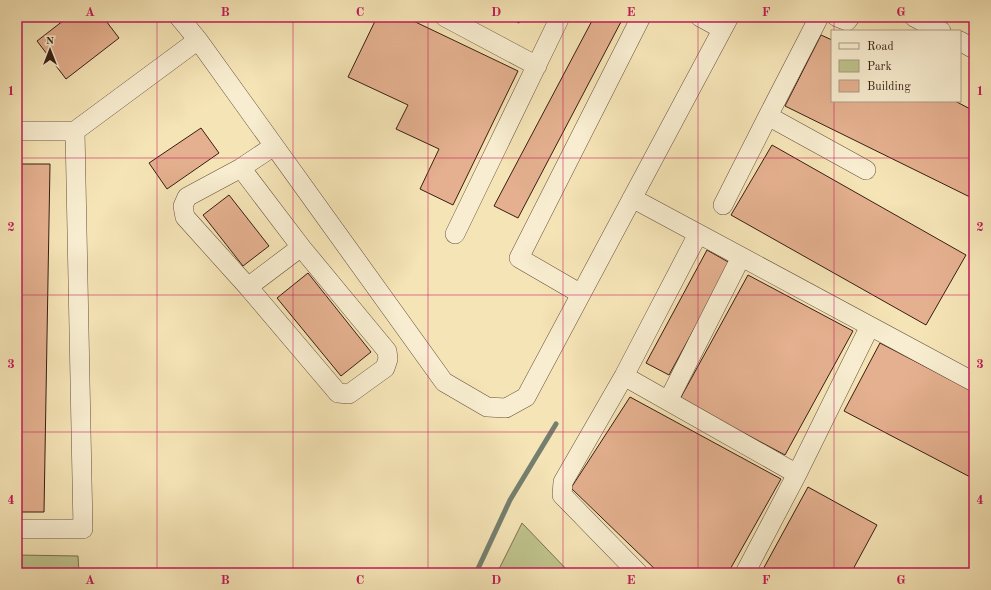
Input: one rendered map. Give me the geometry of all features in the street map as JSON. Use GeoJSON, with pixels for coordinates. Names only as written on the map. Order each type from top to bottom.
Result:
{"type":"FeatureCollection","features":[{"type":"Feature","properties":{"kind":"street"},"geometry":{"type":"LineString","coordinates":[[179,17],[198,40],[444,382],[487,407],[506,408],[526,397],[726,23],[700,17]]}},
{"type":"Feature","properties":{"kind":"street"},"geometry":{"type":"LineString","coordinates":[[445,17],[537,66]]}},
{"type":"Feature","properties":{"kind":"street"},"geometry":{"type":"LineString","coordinates":[[455,234],[560,17]]}},
{"type":"Feature","properties":{"kind":"street"},"geometry":{"type":"LineString","coordinates":[[581,294],[519,258],[641,17]]}},
{"type":"Feature","properties":{"kind":"street"},"geometry":{"type":"LineString","coordinates":[[723,205],[819,17]]}},
{"type":"Feature","properties":{"kind":"street"},"geometry":{"type":"LineString","coordinates":[[836,17],[847,21],[850,17]]}},
{"type":"Feature","properties":{"kind":"street"},"geometry":{"type":"LineString","coordinates":[[914,17],[939,30]]}},
{"type":"Feature","properties":{"kind":"street"},"geometry":{"type":"LineString","coordinates":[[17,131],[75,132],[198,40]]}},
{"type":"Feature","properties":{"kind":"street"},"geometry":{"type":"LineString","coordinates":[[961,42],[974,48]]}},
{"type":"Feature","properties":{"kind":"street"},"geometry":{"type":"LineString","coordinates":[[768,116],[866,170]]}},
{"type":"Feature","properties":{"kind":"street"},"geometry":{"type":"LineString","coordinates":[[17,529],[83,529],[75,132]]}},
{"type":"Feature","properties":{"kind":"street"},"geometry":{"type":"LineString","coordinates":[[241,168],[301,247],[387,351],[388,359],[385,368],[349,394],[338,393],[248,287],[185,218],[183,206],[187,197],[241,168],[274,146]]}},
{"type":"Feature","properties":{"kind":"street"},"geometry":{"type":"LineString","coordinates":[[632,198],[974,382]]}},
{"type":"Feature","properties":{"kind":"street"},"geometry":{"type":"LineString","coordinates":[[638,573],[562,495],[563,482],[624,376],[693,231]]}},
{"type":"Feature","properties":{"kind":"street"},"geometry":{"type":"LineString","coordinates":[[248,287],[301,247]]}},
{"type":"Feature","properties":{"kind":"street"},"geometry":{"type":"LineString","coordinates":[[668,401],[741,257]]}},
{"type":"Feature","properties":{"kind":"street"},"geometry":{"type":"LineString","coordinates":[[745,573],[797,474],[870,326]]}},
{"type":"Feature","properties":{"kind":"street"},"geometry":{"type":"LineString","coordinates":[[624,376],[797,474]]}},
{"type":"Feature","properties":{"kind":"green space"},"geometry":{"type":"Polygon","coordinates":[[[522,523],[570,573],[497,573],[522,523]]]}},
{"type":"Feature","properties":{"kind":"green space"},"geometry":{"type":"Polygon","coordinates":[[[17,555],[78,556],[79,573],[17,573],[17,555]]]}},
{"type":"Feature","properties":{"kind":"building"},"geometry":{"type":"Polygon","coordinates":[[[68,17],[103,17],[119,38],[66,79],[37,41],[68,17]]]}},
{"type":"Feature","properties":{"kind":"building"},"geometry":{"type":"Polygon","coordinates":[[[377,17],[405,17],[518,71],[453,205],[420,189],[439,149],[396,129],[408,105],[348,77],[377,17]]]}},
{"type":"Feature","properties":{"kind":"building"},"geometry":{"type":"Polygon","coordinates":[[[508,17],[523,17],[519,23],[508,17]]]}},
{"type":"Feature","properties":{"kind":"building"},"geometry":{"type":"Polygon","coordinates":[[[594,17],[623,18],[518,218],[494,206],[594,17]]]}},
{"type":"Feature","properties":{"kind":"building"},"geometry":{"type":"Polygon","coordinates":[[[821,35],[831,40],[831,102],[957,102],[974,111],[974,199],[785,106],[821,35]]]}},
{"type":"Feature","properties":{"kind":"building"},"geometry":{"type":"Polygon","coordinates":[[[201,128],[219,153],[167,189],[149,163],[201,128]]]}},
{"type":"Feature","properties":{"kind":"building"},"geometry":{"type":"Polygon","coordinates":[[[772,145],[966,255],[926,325],[731,215],[772,145]]]}},
{"type":"Feature","properties":{"kind":"building"},"geometry":{"type":"Polygon","coordinates":[[[17,164],[50,164],[44,512],[17,512],[17,164]]]}},
{"type":"Feature","properties":{"kind":"building"},"geometry":{"type":"Polygon","coordinates":[[[229,195],[269,246],[243,266],[203,215],[229,195]]]}},
{"type":"Feature","properties":{"kind":"building"},"geometry":{"type":"Polygon","coordinates":[[[707,250],[730,263],[669,375],[646,363],[707,250]]]}},
{"type":"Feature","properties":{"kind":"building"},"geometry":{"type":"Polygon","coordinates":[[[308,273],[371,352],[341,376],[277,298],[308,273]]]}},
{"type":"Feature","properties":{"kind":"building"},"geometry":{"type":"Polygon","coordinates":[[[748,275],[853,331],[785,455],[680,399],[748,275]]]}},
{"type":"Feature","properties":{"kind":"building"},"geometry":{"type":"Polygon","coordinates":[[[880,343],[974,392],[974,479],[844,411],[880,343]]]}},
{"type":"Feature","properties":{"kind":"building"},"geometry":{"type":"Polygon","coordinates":[[[630,397],[781,479],[728,573],[659,573],[571,488],[630,397]]]}},
{"type":"Feature","properties":{"kind":"building"},"geometry":{"type":"Polygon","coordinates":[[[808,487],[877,525],[851,573],[761,573],[808,487]]]}},
{"type":"Feature","properties":{"kind":"waterway"},"geometry":{"type":"LineString","coordinates":[[476,573],[510,500],[556,424]]}}]}
